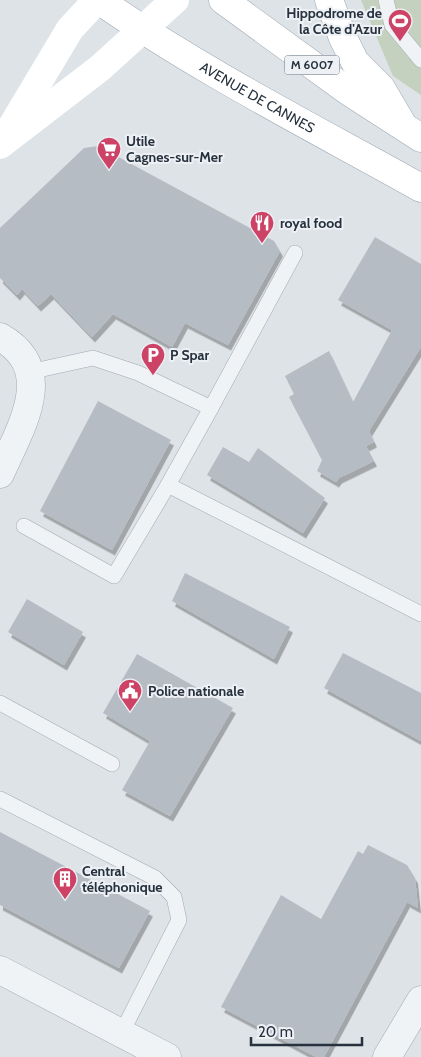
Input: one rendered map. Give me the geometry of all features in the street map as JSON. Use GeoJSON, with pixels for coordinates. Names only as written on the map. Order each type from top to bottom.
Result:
{"type":"FeatureCollection","features":[{"type":"Feature","properties":{"kind":"main road","name":"AVENUE DE CANNES"},"geometry":{"type":"LineString","coordinates":[[98,0],[142,30],[213,73],[421,188]]}},
{"type":"Feature","properties":{"kind":"main road"},"geometry":{"type":"LineString","coordinates":[[0,145],[70,29],[98,0]]}},
{"type":"Feature","properties":{"kind":"main road"},"geometry":{"type":"LineString","coordinates":[[0,145],[100,68],[175,0]]}},
{"type":"Feature","properties":{"kind":"main road","name":"M 6007"},"geometry":{"type":"LineString","coordinates":[[223,0],[348,91],[413,132]]}},
{"type":"Feature","properties":{"kind":"main road"},"geometry":{"type":"LineString","coordinates":[[330,0],[342,38],[356,62],[381,88],[413,132]]}},
{"type":"Feature","properties":{"kind":"street"},"geometry":{"type":"LineString","coordinates":[[0,337],[20,354],[29,372],[33,390],[28,409],[0,474]]}},
{"type":"Feature","properties":{"kind":"street"},"geometry":{"type":"LineString","coordinates":[[0,970],[167,1057]]}},
{"type":"Feature","properties":{"kind":"street"},"geometry":{"type":"LineString","coordinates":[[387,1057],[421,1000]]}},
{"type":"Feature","properties":{"kind":"lane"},"geometry":{"type":"LineString","coordinates":[[386,0],[392,25],[421,60]]}},
{"type":"Feature","properties":{"kind":"lane"},"geometry":{"type":"LineString","coordinates":[[24,526],[114,576],[168,485],[295,253]]}},
{"type":"Feature","properties":{"kind":"lane"},"geometry":{"type":"LineString","coordinates":[[29,372],[93,358],[138,373],[211,408]]}},
{"type":"Feature","properties":{"kind":"lane"},"geometry":{"type":"LineString","coordinates":[[168,485],[421,614]]}},
{"type":"Feature","properties":{"kind":"lane"},"geometry":{"type":"LineString","coordinates":[[0,703],[112,764]]}},
{"type":"Feature","properties":{"kind":"lane"},"geometry":{"type":"LineString","coordinates":[[0,799],[155,878],[174,897],[179,920],[121,1034]]}},
{"type":"Feature","properties":{"kind":"green space","name":"Hippodrome de la Côte d'Azur"},"geometry":{"type":"Polygon","coordinates":[[[361,0],[421,0],[421,95],[393,76],[361,0]]]}},
{"type":"Feature","properties":{"kind":"building"},"geometry":{"type":"Polygon","coordinates":[[[98,146],[274,241],[280,251],[228,345],[185,323],[172,347],[113,314],[92,337],[51,294],[38,306],[22,289],[17,295],[0,278],[0,228],[84,148],[98,146]]]}},
{"type":"Feature","properties":{"kind":"building"},"geometry":{"type":"Polygon","coordinates":[[[375,237],[421,264],[421,347],[369,431],[374,442],[366,446],[374,461],[339,478],[336,482],[317,471],[322,460],[289,397],[294,394],[285,376],[329,351],[353,402],[392,330],[338,300],[375,237]]]}},
{"type":"Feature","properties":{"kind":"building"},"geometry":{"type":"Polygon","coordinates":[[[98,401],[171,440],[112,550],[40,511],[98,401]]]}},
{"type":"Feature","properties":{"kind":"building"},"geometry":{"type":"Polygon","coordinates":[[[223,447],[249,462],[258,448],[325,498],[303,533],[207,475],[223,447]]]}},
{"type":"Feature","properties":{"kind":"building"},"geometry":{"type":"Polygon","coordinates":[[[185,573],[290,627],[274,659],[172,601],[185,573]]]}},
{"type":"Feature","properties":{"kind":"building"},"geometry":{"type":"Polygon","coordinates":[[[27,599],[83,632],[64,665],[8,632],[27,599]]]}},
{"type":"Feature","properties":{"kind":"building"},"geometry":{"type":"Polygon","coordinates":[[[343,653],[421,693],[421,741],[324,688],[343,653]]]}},
{"type":"Feature","properties":{"kind":"building"},"geometry":{"type":"Polygon","coordinates":[[[137,654],[233,708],[170,816],[122,790],[150,741],[103,713],[137,654]]]}},
{"type":"Feature","properties":{"kind":"building","name":"Central téléphonique"},"geometry":{"type":"Polygon","coordinates":[[[0,832],[150,911],[119,968],[0,905],[0,832]]]}},
{"type":"Feature","properties":{"kind":"building"},"geometry":{"type":"Polygon","coordinates":[[[368,845],[407,865],[415,878],[418,908],[407,902],[324,1057],[316,1057],[221,1007],[281,895],[321,919],[358,851],[363,854],[368,845]]]}},
{"type":"Feature","properties":{"kind":"place","name":"Hippodrome de la Côte d'Azur"},"geometry":{"type":"Point","coordinates":[400,42]}},
{"type":"Feature","properties":{"kind":"place","name":"Utile Cagnes-sur-Mer"},"geometry":{"type":"Point","coordinates":[109,170]}},
{"type":"Feature","properties":{"kind":"place","name":"royal food"},"geometry":{"type":"Point","coordinates":[262,244]}},
{"type":"Feature","properties":{"kind":"place","name":"P Spar"},"geometry":{"type":"Point","coordinates":[153,376]}},
{"type":"Feature","properties":{"kind":"place","name":"Police nationale"},"geometry":{"type":"Point","coordinates":[130,712]}},
{"type":"Feature","properties":{"kind":"place","name":"Central téléphonique"},"geometry":{"type":"Point","coordinates":[65,900]}}]}
